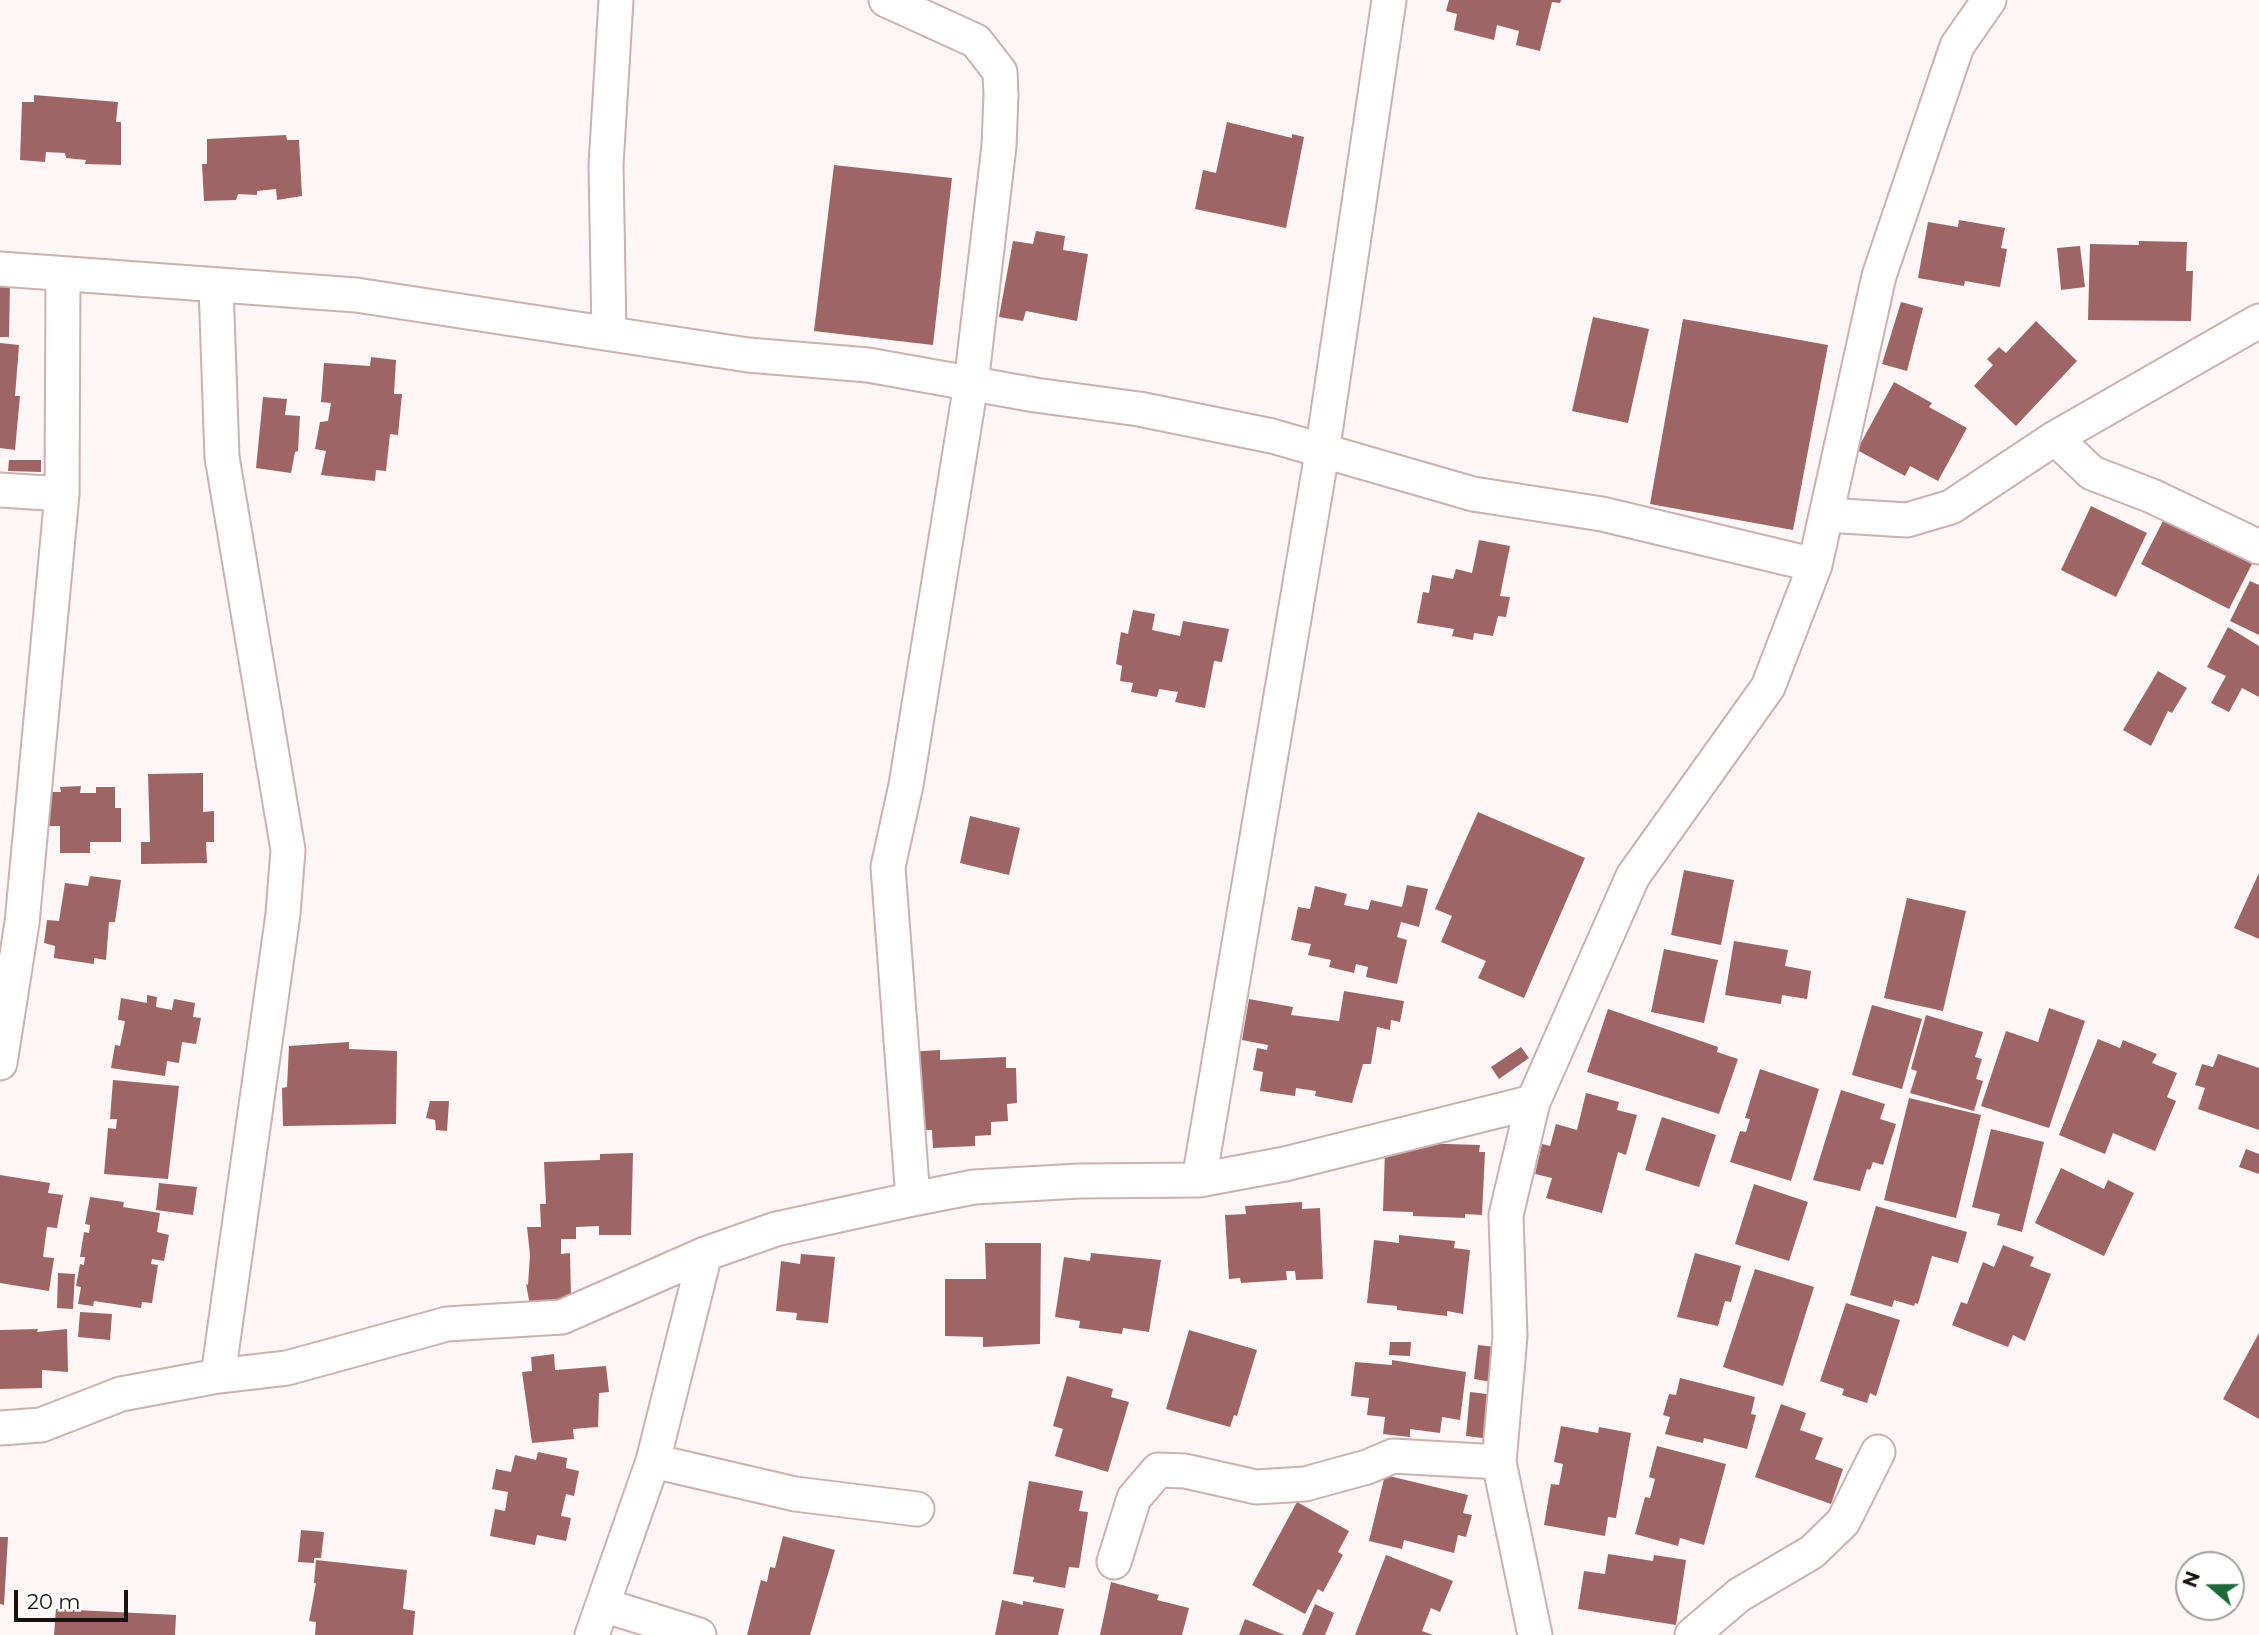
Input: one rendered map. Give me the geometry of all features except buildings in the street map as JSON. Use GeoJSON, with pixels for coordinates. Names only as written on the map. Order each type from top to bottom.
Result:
{"type":"FeatureCollection","features":[{"type":"Feature","properties":{"kind":"street"},"geometry":{"type":"LineString","coordinates":[[609,333],[606,165],[617,0]]}},
{"type":"Feature","properties":{"kind":"street"},"geometry":{"type":"LineString","coordinates":[[886,0],[976,40],[1000,72],[999,146],[971,384],[906,785],[888,867],[913,1199]]}},
{"type":"Feature","properties":{"kind":"street"},"geometry":{"type":"LineString","coordinates":[[1199,1180],[1322,453],[1389,0]]}},
{"type":"Feature","properties":{"kind":"street"},"geometry":{"type":"LineString","coordinates":[[1535,1635],[1499,1462],[1510,1336],[1506,1215],[1533,1102],[1633,876],[1768,687],[1815,565],[1879,276],[1958,46],[1989,0]]}},
{"type":"Feature","properties":{"kind":"street"},"geometry":{"type":"LineString","coordinates":[[0,269],[63,275],[156,278],[216,286],[356,295],[748,355],[868,365],[971,384],[1139,409],[1272,436],[1322,453],[1473,494],[1602,514],[1815,565]]}},
{"type":"Feature","properties":{"kind":"street"},"geometry":{"type":"LineString","coordinates":[[0,1063],[22,923],[62,494],[63,275]]}},
{"type":"Feature","properties":{"kind":"street"},"geometry":{"type":"LineString","coordinates":[[216,286],[222,457],[288,850],[283,914],[218,1376]]}},
{"type":"Feature","properties":{"kind":"street"},"geometry":{"type":"LineString","coordinates":[[1826,515],[1907,520],[1951,508],[2055,438],[2259,321]]}},
{"type":"Feature","properties":{"kind":"street"},"geometry":{"type":"LineString","coordinates":[[2055,438],[2092,473],[2152,496],[2259,547]]}},
{"type":"Feature","properties":{"kind":"street"},"geometry":{"type":"LineString","coordinates":[[0,490],[62,494]]}},
{"type":"Feature","properties":{"kind":"street"},"geometry":{"type":"LineString","coordinates":[[0,1428],[40,1425],[121,1394],[218,1376],[287,1368],[447,1324],[562,1318],[705,1254],[776,1229],[913,1199],[974,1187],[1079,1181],[1199,1180],[1298,1161],[1533,1102]]}},
{"type":"Feature","properties":{"kind":"street"},"geometry":{"type":"LineString","coordinates":[[699,1635],[598,1620],[653,1461],[705,1254]]}},
{"type":"Feature","properties":{"kind":"street"},"geometry":{"type":"LineString","coordinates":[[1692,1635],[1739,1595],[1812,1552],[1843,1522],[1878,1452]]}},
{"type":"Feature","properties":{"kind":"street"},"geometry":{"type":"LineString","coordinates":[[1114,1562],[1134,1498],[1158,1469],[1185,1471],[1256,1486],[1305,1484],[1367,1467],[1393,1456],[1499,1462]]}},
{"type":"Feature","properties":{"kind":"street"},"geometry":{"type":"LineString","coordinates":[[653,1461],[795,1494],[917,1509]]}}]}
